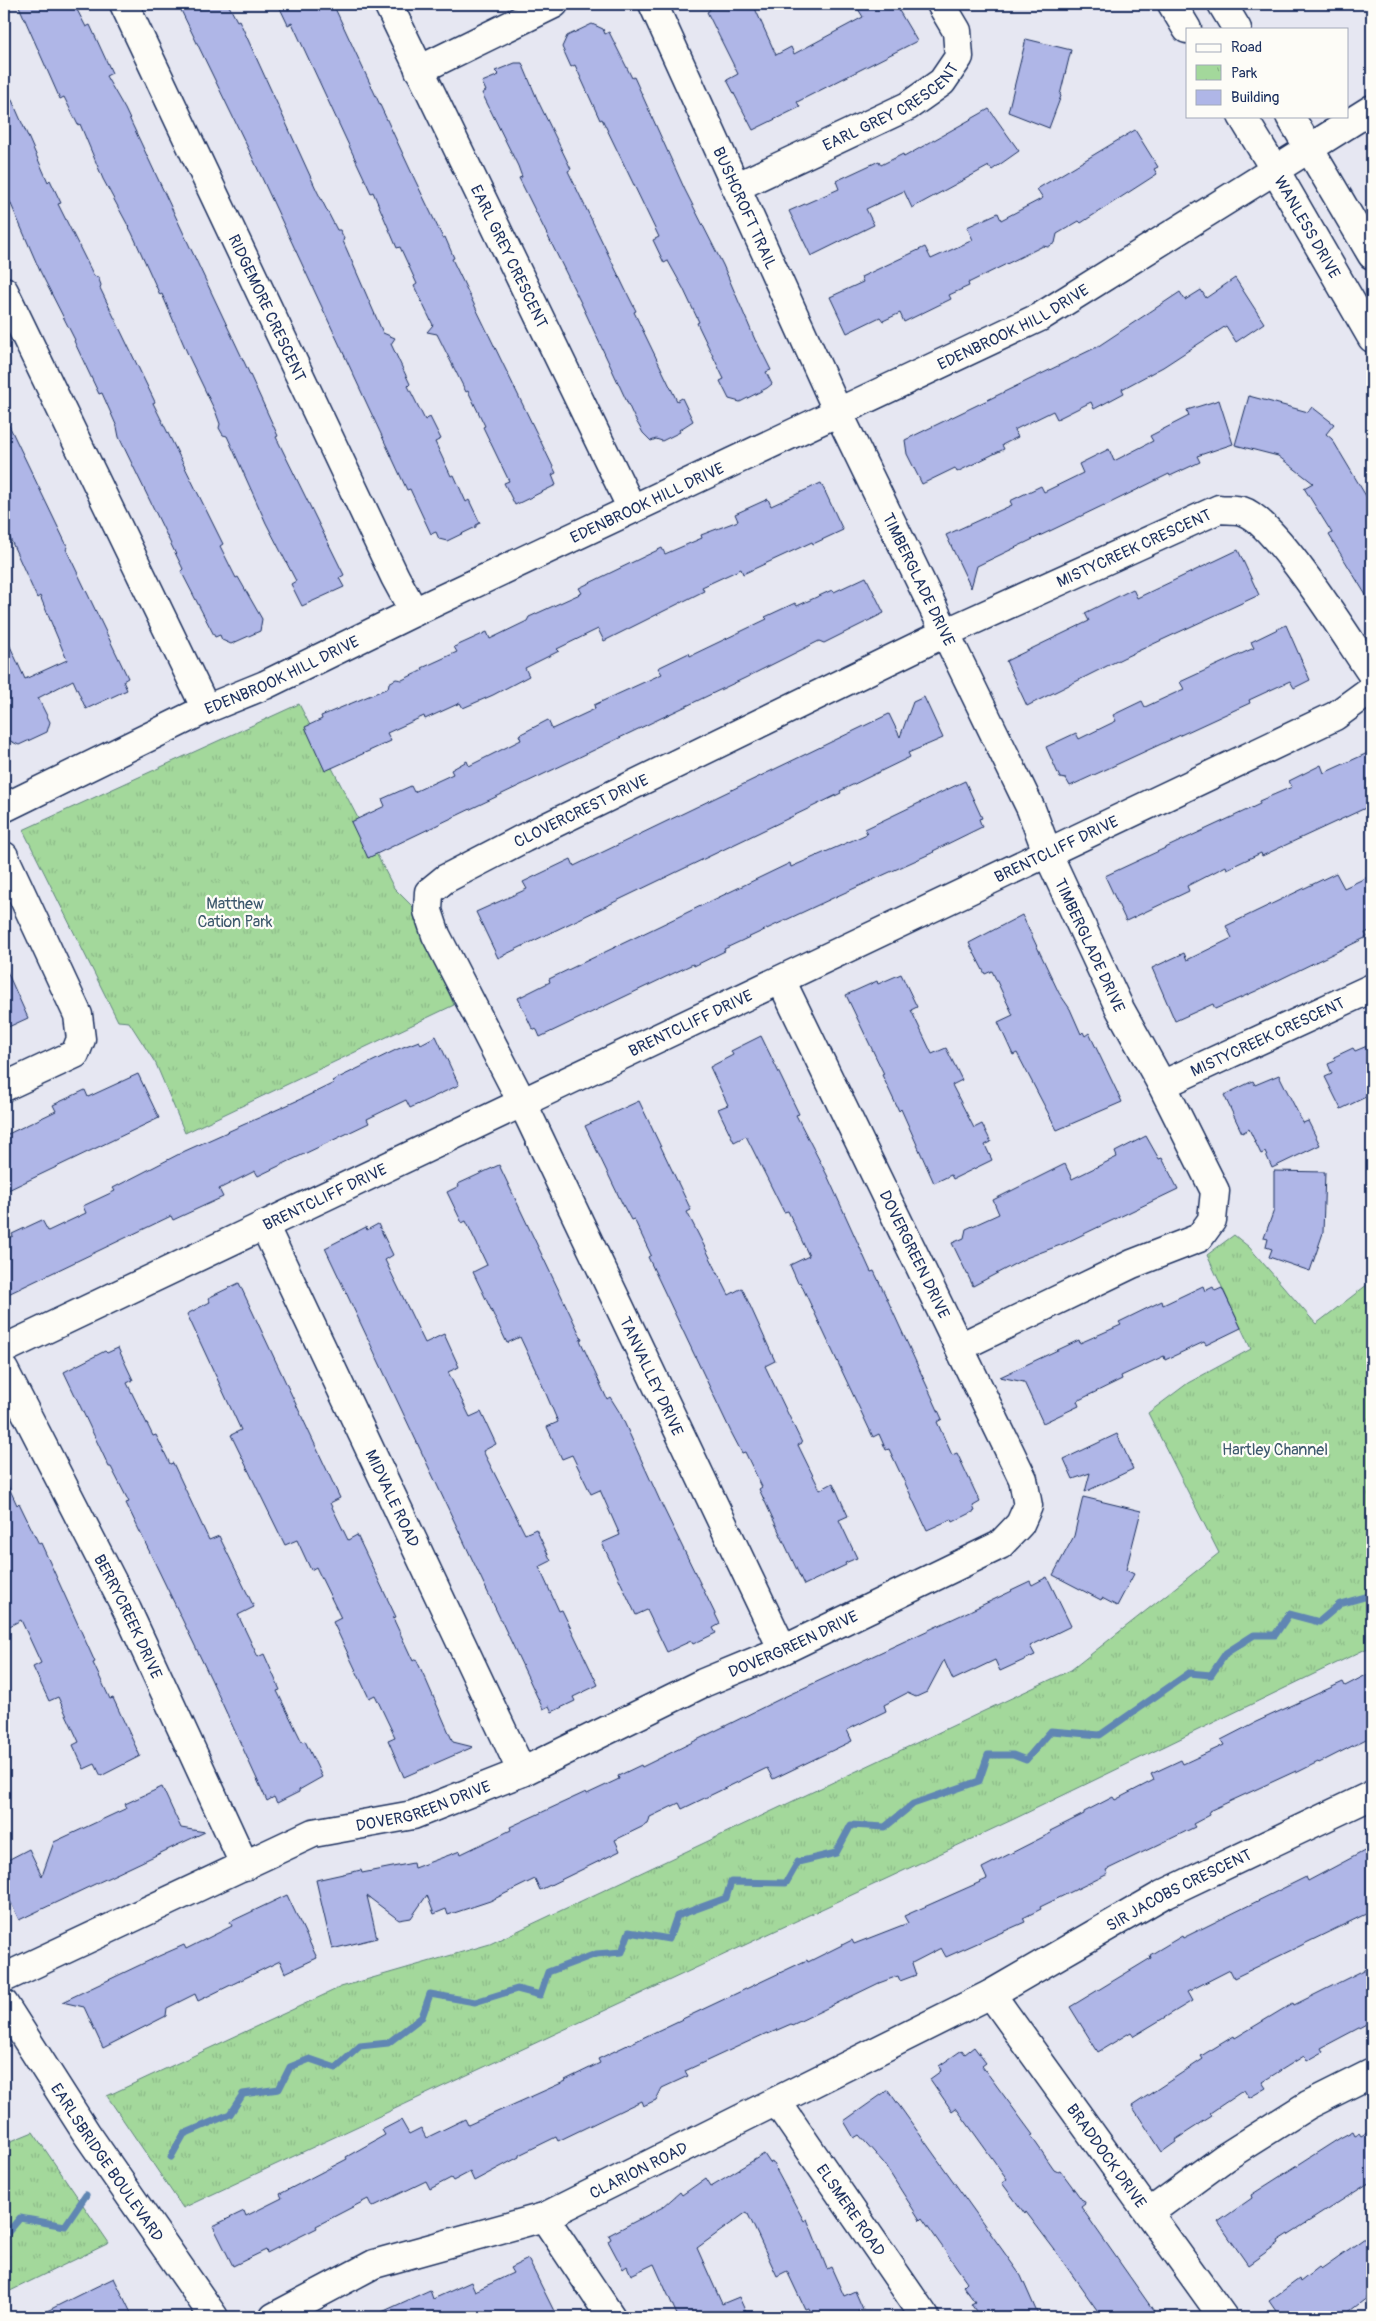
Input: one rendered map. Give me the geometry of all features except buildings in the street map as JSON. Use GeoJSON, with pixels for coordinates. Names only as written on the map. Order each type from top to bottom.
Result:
{"type":"FeatureCollection","features":[{"type":"Feature","properties":{"kind":"street","name":"RIDGEMORE CRESCENT"},"geometry":{"type":"LineString","coordinates":[[124,4],[395,576],[414,612]]}},
{"type":"Feature","properties":{"kind":"street","name":"EARL GREY CRESCENT"},"geometry":{"type":"LineString","coordinates":[[388,4],[632,509]]}},
{"type":"Feature","properties":{"kind":"street"},"geometry":{"type":"LineString","coordinates":[[419,70],[554,4]]}},
{"type":"Feature","properties":{"kind":"street","name":"BUSHCROFT TRAIL"},"geometry":{"type":"LineString","coordinates":[[653,4],[838,412]]}},
{"type":"Feature","properties":{"kind":"street","name":"EARL GREY CRESCENT"},"geometry":{"type":"LineString","coordinates":[[736,187],[908,106],[942,82],[959,57],[957,30],[941,4]]}},
{"type":"Feature","properties":{"kind":"street"},"geometry":{"type":"LineString","coordinates":[[1172,4],[1186,28]]}},
{"type":"Feature","properties":{"kind":"street"},"geometry":{"type":"LineString","coordinates":[[1222,4],[1236,28]]}},
{"type":"Feature","properties":{"kind":"street"},"geometry":{"type":"LineString","coordinates":[[1310,148],[1372,109]]}},
{"type":"Feature","properties":{"kind":"street","name":"WANLESS DRIVE"},"geometry":{"type":"LineString","coordinates":[[1243,118],[1372,338]]}},
{"type":"Feature","properties":{"kind":"street"},"geometry":{"type":"LineString","coordinates":[[1291,118],[1372,255]]}},
{"type":"Feature","properties":{"kind":"street","name":"EDENBROOK HILL DRIVE"},"geometry":{"type":"LineString","coordinates":[[4,808],[206,709],[266,685],[414,612],[1040,317],[1310,148]]}},
{"type":"Feature","properties":{"kind":"street"},"geometry":{"type":"LineString","coordinates":[[4,291],[206,709]]}},
{"type":"Feature","properties":{"kind":"street","name":"TIMBERGLADE DRIVE"},"geometry":{"type":"LineString","coordinates":[[838,412],[1031,809],[1046,852],[1120,1009],[1162,1085],[1215,1191],[1212,1220],[1199,1238],[1132,1264],[960,1347]]}},
{"type":"Feature","properties":{"kind":"street","name":"MISTYCREEK CRESCENT"},"geometry":{"type":"LineString","coordinates":[[945,633],[1219,509],[1242,511],[1260,522],[1287,550],[1372,674]]}},
{"type":"Feature","properties":{"kind":"street","name":"CLOVERCREST DRIVE"},"geometry":{"type":"LineString","coordinates":[[522,1102],[436,935],[428,911],[429,892],[445,879],[524,838],[945,633]]}},
{"type":"Feature","properties":{"kind":"street","name":"BRENTCLIFF DRIVE"},"geometry":{"type":"LineString","coordinates":[[4,1349],[1335,716],[1372,689]]}},
{"type":"Feature","properties":{"kind":"street"},"geometry":{"type":"LineString","coordinates":[[4,856],[78,1015],[81,1039],[75,1054],[4,1087]]}},
{"type":"Feature","properties":{"kind":"street","name":"DOVERGREEN DRIVE"},"geometry":{"type":"LineString","coordinates":[[4,1978],[313,1833],[413,1814],[522,1772],[703,1683],[783,1650],[1000,1544],[1020,1524],[1028,1506],[1023,1479],[781,980]]}},
{"type":"Feature","properties":{"kind":"street","name":"MISTYCREEK CRESCENT"},"geometry":{"type":"LineString","coordinates":[[1162,1085],[1372,988]]}},
{"type":"Feature","properties":{"kind":"street","name":"TANVALLEY DRIVE"},"geometry":{"type":"LineString","coordinates":[[522,1102],[783,1650]]}},
{"type":"Feature","properties":{"kind":"street","name":"MIDVALE ROAD"},"geometry":{"type":"LineString","coordinates":[[264,1225],[522,1772]]}},
{"type":"Feature","properties":{"kind":"street","name":"BERRYCREEK DRIVE"},"geometry":{"type":"LineString","coordinates":[[4,1370],[127,1610],[245,1866]]}},
{"type":"Feature","properties":{"kind":"street","name":"SIR JACOBS CRESCENT"},"geometry":{"type":"LineString","coordinates":[[991,1994],[1162,1895],[1372,1794]]}},
{"type":"Feature","properties":{"kind":"street","name":"CLARION ROAD"},"geometry":{"type":"LineString","coordinates":[[274,2317],[374,2264],[544,2216],[777,2102],[991,1994]]}},
{"type":"Feature","properties":{"kind":"street","name":"BRADDOCK DRIVE"},"geometry":{"type":"LineString","coordinates":[[991,1994],[1224,2317]]}},
{"type":"Feature","properties":{"kind":"street","name":"EARLSBRIDGE BOULEVARD"},"geometry":{"type":"LineString","coordinates":[[4,2004],[87,2134],[214,2317]]}},
{"type":"Feature","properties":{"kind":"street"},"geometry":{"type":"LineString","coordinates":[[1149,2213],[1224,2158],[1308,2105],[1372,2073]]}},
{"type":"Feature","properties":{"kind":"street","name":"ELSMERE ROAD"},"geometry":{"type":"LineString","coordinates":[[777,2102],[925,2317]]}},
{"type":"Feature","properties":{"kind":"street"},"geometry":{"type":"LineString","coordinates":[[544,2216],[611,2317]]}},
{"type":"Feature","properties":{"kind":"green space","name":"Matthew Cation Park"},"geometry":{"type":"Polygon","coordinates":[[[299,704],[394,888],[414,908],[454,1005],[185,1133],[156,1064],[129,1022],[118,1021],[23,830],[299,704]]]}},
{"type":"Feature","properties":{"kind":"green space","name":"Hartley Channel"},"geometry":{"type":"Polygon","coordinates":[[[1234,1235],[1249,1247],[1316,1324],[1372,1281],[1372,1646],[1014,1819],[183,2208],[107,2096],[341,1987],[490,1944],[1071,1670],[1219,1553],[1148,1413],[1188,1383],[1251,1349],[1207,1255],[1234,1235]]]}},
{"type":"Feature","properties":{"kind":"green space"},"geometry":{"type":"Polygon","coordinates":[[[33,2132],[109,2243],[4,2294],[4,2144],[33,2132]]]}},
{"type":"Feature","properties":{"kind":"waterway"},"geometry":{"type":"LineString","coordinates":[[171,2157],[184,2134],[230,2114],[243,2094],[279,2089],[290,2067],[310,2059],[336,2068],[360,2046],[388,2043],[422,2017],[430,1994],[475,2002],[517,1989],[540,1995],[548,1972],[596,1954],[622,1952],[629,1932],[669,1939],[677,1916],[726,1898],[731,1882],[786,1883],[798,1862],[836,1853],[851,1825],[885,1827],[913,1804],[979,1781],[988,1755],[1013,1755],[1026,1760],[1051,1731],[1100,1735],[1189,1673],[1211,1675],[1226,1653],[1254,1635],[1275,1635],[1289,1614],[1319,1622],[1340,1604],[1372,1595]]}},
{"type":"Feature","properties":{"kind":"waterway"},"geometry":{"type":"LineString","coordinates":[[4,2237],[20,2218],[65,2226],[86,2195]]}}]}
